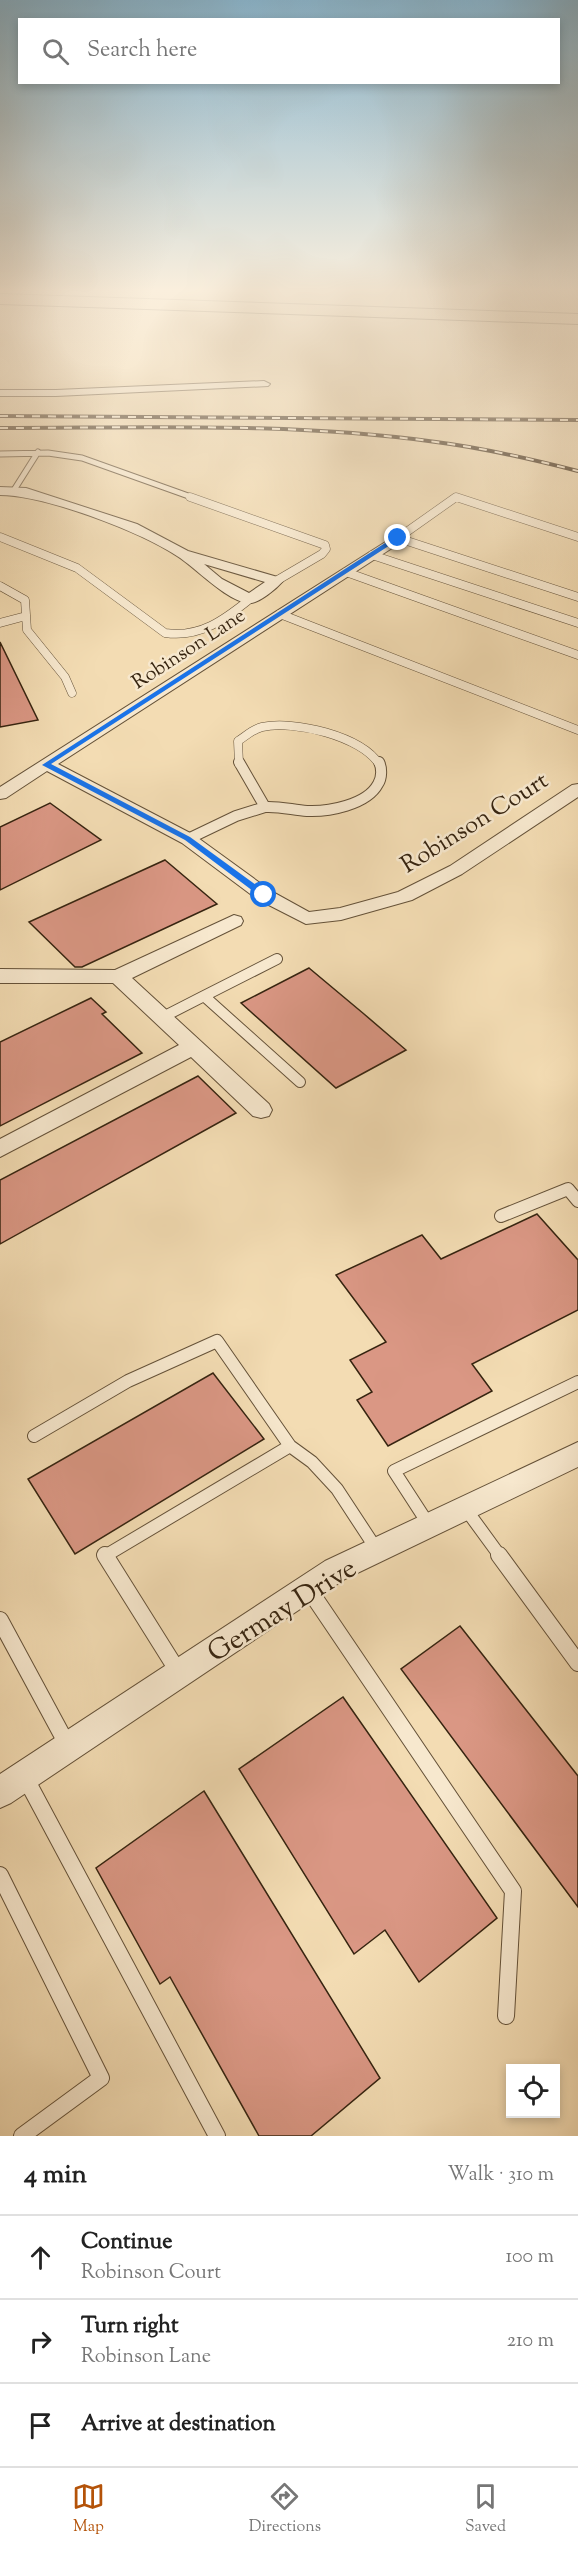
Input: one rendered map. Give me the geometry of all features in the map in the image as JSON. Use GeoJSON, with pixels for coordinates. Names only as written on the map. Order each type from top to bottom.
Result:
{"type":"FeatureCollection","features":[{"type":"Feature","properties":{"kind":"street"},"geometry":{"type":"LineString","coordinates":[[0,393],[63,393]]}},
{"type":"Feature","properties":{"kind":"street"},"geometry":{"type":"LineString","coordinates":[[0,491],[14,490],[132,527],[182,553],[276,581]]}},
{"type":"Feature","properties":{"kind":"street","name":"Robinson Lane"},"geometry":{"type":"LineString","coordinates":[[0,794],[398,538]]}},
{"type":"Feature","properties":{"kind":"street"},"geometry":{"type":"LineString","coordinates":[[182,553],[217,582],[250,599],[276,581]]}},
{"type":"Feature","properties":{"kind":"street","name":"Robinson Court"},"geometry":{"type":"LineString","coordinates":[[46,765],[188,839],[264,895],[306,918],[341,914],[405,896],[456,870],[578,789]]}},
{"type":"Feature","properties":{"kind":"street"},"geometry":{"type":"LineString","coordinates":[[0,976],[118,977],[234,921]]}},
{"type":"Feature","properties":{"kind":"street"},"geometry":{"type":"LineString","coordinates":[[118,977],[261,1110]]}},
{"type":"Feature","properties":{"kind":"street"},"geometry":{"type":"LineString","coordinates":[[0,1149],[193,1047]]}},
{"type":"Feature","properties":{"kind":"street","name":"Germay Drive"},"geometry":{"type":"LineString","coordinates":[[0,1792],[335,1570],[578,1454]]}},
{"type":"Feature","properties":{"kind":"lane"},"geometry":{"type":"LineString","coordinates":[[14,490],[38,452]]}},
{"type":"Feature","properties":{"kind":"lane"},"geometry":{"type":"LineString","coordinates":[[0,454],[38,452],[82,458],[325,545],[326,549],[322,554],[276,581]]}},
{"type":"Feature","properties":{"kind":"lane"},"geometry":{"type":"LineString","coordinates":[[398,538],[456,497],[578,537]]}},
{"type":"Feature","properties":{"kind":"lane"},"geometry":{"type":"LineString","coordinates":[[0,537],[77,568],[165,633],[177,636],[209,628],[250,599]]}},
{"type":"Feature","properties":{"kind":"lane"},"geometry":{"type":"LineString","coordinates":[[398,538],[578,597]]}},
{"type":"Feature","properties":{"kind":"lane"},"geometry":{"type":"LineString","coordinates":[[372,555],[578,623]]}},
{"type":"Feature","properties":{"kind":"lane"},"geometry":{"type":"LineString","coordinates":[[346,572],[578,655]]}},
{"type":"Feature","properties":{"kind":"lane"},"geometry":{"type":"LineString","coordinates":[[0,586],[25,600],[27,630],[65,677],[72,693]]}},
{"type":"Feature","properties":{"kind":"lane"},"geometry":{"type":"LineString","coordinates":[[280,614],[578,730]]}},
{"type":"Feature","properties":{"kind":"lane"},"geometry":{"type":"LineString","coordinates":[[0,623],[26,616]]}},
{"type":"Feature","properties":{"kind":"lane"},"geometry":{"type":"LineString","coordinates":[[188,839],[264,807],[314,812],[340,807],[364,797],[380,782],[382,770],[373,753],[347,739],[308,727],[261,727],[238,741],[239,764],[264,807]]}},
{"type":"Feature","properties":{"kind":"lane"},"geometry":{"type":"LineString","coordinates":[[161,1018],[277,959]]}},
{"type":"Feature","properties":{"kind":"lane"},"geometry":{"type":"LineString","coordinates":[[204,996],[300,1082]]}},
{"type":"Feature","properties":{"kind":"lane"},"geometry":{"type":"LineString","coordinates":[[501,1216],[568,1189],[578,1201]]}},
{"type":"Feature","properties":{"kind":"lane"},"geometry":{"type":"LineString","coordinates":[[34,1436],[128,1381],[217,1341],[290,1446],[312,1462],[337,1489],[377,1550]]}},
{"type":"Feature","properties":{"kind":"lane"},"geometry":{"type":"LineString","coordinates":[[429,1526],[394,1471],[578,1382]]}},
{"type":"Feature","properties":{"kind":"lane"},"geometry":{"type":"LineString","coordinates":[[179,1673],[104,1556],[290,1446]]}},
{"type":"Feature","properties":{"kind":"lane"},"geometry":{"type":"LineString","coordinates":[[465,1508],[578,1663]]}},
{"type":"Feature","properties":{"kind":"lane"},"geometry":{"type":"LineString","coordinates":[[308,1588],[513,1891],[506,2016]]}},
{"type":"Feature","properties":{"kind":"lane"},"geometry":{"type":"LineString","coordinates":[[0,1620],[69,1746]]}},
{"type":"Feature","properties":{"kind":"lane"},"geometry":{"type":"LineString","coordinates":[[24,1776],[217,2136]]}},
{"type":"Feature","properties":{"kind":"lane"},"geometry":{"type":"LineString","coordinates":[[0,1875],[100,2078],[22,2136]]}},
{"type":"Feature","properties":{"kind":"building"},"geometry":{"type":"Polygon","coordinates":[[[0,642],[38,720],[0,727],[0,642]]]}},
{"type":"Feature","properties":{"kind":"building"},"geometry":{"type":"Polygon","coordinates":[[[50,803],[101,840],[0,890],[0,827],[50,803]]]}},
{"type":"Feature","properties":{"kind":"building"},"geometry":{"type":"Polygon","coordinates":[[[165,860],[217,904],[82,967],[75,967],[29,922],[165,860]]]}},
{"type":"Feature","properties":{"kind":"building"},"geometry":{"type":"Polygon","coordinates":[[[309,968],[406,1050],[336,1088],[241,1003],[309,968]]]}},
{"type":"Feature","properties":{"kind":"building"},"geometry":{"type":"Polygon","coordinates":[[[91,998],[106,1012],[102,1014],[142,1053],[0,1126],[0,1042],[91,998]]]}},
{"type":"Feature","properties":{"kind":"building"},"geometry":{"type":"Polygon","coordinates":[[[198,1076],[236,1113],[0,1244],[0,1180],[198,1076]]]}},
{"type":"Feature","properties":{"kind":"building"},"geometry":{"type":"Polygon","coordinates":[[[537,1214],[578,1260],[578,1310],[472,1364],[492,1391],[388,1446],[357,1400],[372,1392],[350,1360],[386,1342],[336,1275],[422,1235],[441,1259],[537,1214]]]}},
{"type":"Feature","properties":{"kind":"building"},"geometry":{"type":"Polygon","coordinates":[[[213,1373],[264,1439],[75,1554],[28,1479],[213,1373]]]}},
{"type":"Feature","properties":{"kind":"building"},"geometry":{"type":"Polygon","coordinates":[[[460,1626],[578,1776],[578,1907],[401,1669],[460,1626]]]}},
{"type":"Feature","properties":{"kind":"building"},"geometry":{"type":"Polygon","coordinates":[[[343,1697],[497,1918],[419,1982],[385,1930],[354,1954],[239,1769],[343,1697]]]}},
{"type":"Feature","properties":{"kind":"building"},"geometry":{"type":"Polygon","coordinates":[[[204,1791],[380,2078],[311,2136],[259,2136],[170,1977],[160,1984],[96,1868],[204,1791]]]}},
{"type":"Feature","properties":{"kind":"railway"},"geometry":{"type":"LineString","coordinates":[[0,416],[578,420]]}},
{"type":"Feature","properties":{"kind":"railway"},"geometry":{"type":"LineString","coordinates":[[0,428],[164,427],[328,431],[454,444],[578,471]]}},
{"type":"Feature","properties":{"kind":"route"},"geometry":{"type":"LineString","coordinates":[[264,895],[188,839],[46,765],[398,538]]}}]}
